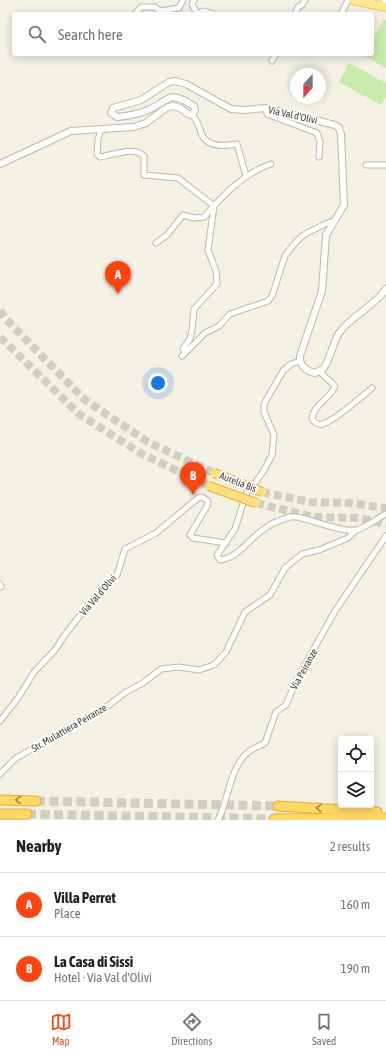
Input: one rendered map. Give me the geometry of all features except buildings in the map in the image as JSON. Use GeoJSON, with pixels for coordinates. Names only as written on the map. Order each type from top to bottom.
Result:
{"type":"FeatureCollection","features":[{"type":"Feature","properties":{"kind":"highway","name":"Aurelia Bis"},"geometry":{"type":"LineString","coordinates":[[214,473],[262,492]]}},
{"type":"Feature","properties":{"kind":"highway","name":"Aurelia Bis"},"geometry":{"type":"LineString","coordinates":[[209,486],[256,503]]}},
{"type":"Feature","properties":{"kind":"highway"},"geometry":{"type":"LineString","coordinates":[[0,800],[36,801]]}},
{"type":"Feature","properties":{"kind":"highway"},"geometry":{"type":"LineString","coordinates":[[278,806],[386,812]]}},
{"type":"Feature","properties":{"kind":"highway"},"geometry":{"type":"LineString","coordinates":[[0,814],[27,814]]}},
{"type":"Feature","properties":{"kind":"highway"},"geometry":{"type":"LineString","coordinates":[[274,819],[386,818]]}},
{"type":"Feature","properties":{"kind":"main road"},"geometry":{"type":"LineString","coordinates":[[353,0],[386,7]]}},
{"type":"Feature","properties":{"kind":"street"},"geometry":{"type":"LineString","coordinates":[[136,12],[140,7],[155,7],[160,12],[179,8],[183,0]]}},
{"type":"Feature","properties":{"kind":"street"},"geometry":{"type":"LineString","coordinates":[[194,0],[192,5],[196,12]]}},
{"type":"Feature","properties":{"kind":"street"},"geometry":{"type":"LineString","coordinates":[[296,12],[298,7],[302,5],[305,0]]}},
{"type":"Feature","properties":{"kind":"street"},"geometry":{"type":"LineString","coordinates":[[342,12],[348,0]]}},
{"type":"Feature","properties":{"kind":"street"},"geometry":{"type":"LineString","coordinates":[[272,61],[275,56]]}},
{"type":"Feature","properties":{"kind":"street","name":"Via Val d'Olivi"},"geometry":{"type":"LineString","coordinates":[[192,115],[195,110],[194,106],[174,97],[165,99],[148,110],[132,115],[114,116],[111,110],[114,107],[141,100],[163,86],[175,81],[186,84],[231,108],[244,110],[266,108],[332,124],[339,128],[341,134],[345,202],[325,239],[322,291],[301,352],[300,361]]}},
{"type":"Feature","properties":{"kind":"street"},"geometry":{"type":"LineString","coordinates":[[0,164],[66,133],[142,124],[173,106],[180,108],[196,118],[202,136],[210,143],[222,146],[237,144],[246,176]]}},
{"type":"Feature","properties":{"kind":"street"},"geometry":{"type":"LineString","coordinates":[[266,108],[267,114],[317,133],[320,142],[318,157]]}},
{"type":"Feature","properties":{"kind":"street"},"geometry":{"type":"LineString","coordinates":[[101,130],[97,154],[100,157],[125,152],[140,153],[144,156],[144,175],[178,178],[214,206]]}},
{"type":"Feature","properties":{"kind":"street"},"geometry":{"type":"LineString","coordinates":[[156,243],[167,235],[183,215],[194,218],[204,217],[227,191],[260,167],[271,164]]}},
{"type":"Feature","properties":{"kind":"street"},"geometry":{"type":"LineString","coordinates":[[366,165],[386,165]]}},
{"type":"Feature","properties":{"kind":"street"},"geometry":{"type":"LineString","coordinates":[[214,206],[208,250],[216,271],[217,284],[194,309],[190,339],[183,349],[183,355],[204,333],[219,326],[230,314],[268,301],[272,296],[285,256],[289,251],[307,233],[312,232],[330,221],[334,221]]}},
{"type":"Feature","properties":{"kind":"street"},"geometry":{"type":"LineString","coordinates":[[320,372],[326,365],[339,333],[358,314],[377,302],[386,289]]}},
{"type":"Feature","properties":{"kind":"street"},"geometry":{"type":"LineString","coordinates":[[356,530],[324,526],[292,516],[281,520],[260,532],[236,553],[225,559],[220,560],[217,555],[239,521],[246,494],[272,455],[274,435],[264,412],[264,404],[283,371],[291,364],[300,361],[309,371],[320,372],[335,386],[333,392],[314,413],[312,419],[317,423],[323,424],[334,417],[372,388]]}},
{"type":"Feature","properties":{"kind":"street","name":"Via Val d'Olivi"},"geometry":{"type":"LineString","coordinates":[[0,721],[18,698],[34,672],[55,650],[92,600],[117,575],[125,549],[149,538],[198,498],[202,497],[208,501],[207,506],[190,535],[193,538],[226,543]]}},
{"type":"Feature","properties":{"kind":"street","name":"Str. Mulattiera Peiranze"},"geometry":{"type":"LineString","coordinates":[[0,774],[16,758],[101,711],[126,692],[143,683],[161,669],[179,666],[200,670],[214,665],[226,652],[245,612],[270,595],[285,568],[302,554],[319,550],[348,538],[356,530],[386,514]]}},
{"type":"Feature","properties":{"kind":"street","name":"Via Peiranze"},"geometry":{"type":"LineString","coordinates":[[218,820],[228,798],[236,767],[246,754],[265,743],[273,717],[278,709],[286,705],[296,681],[335,610],[372,554],[386,536]]}},
{"type":"Feature","properties":{"kind":"green space"},"geometry":{"type":"Polygon","coordinates":[[[384,19],[386,20],[386,68],[364,56],[374,56],[374,37],[384,19]]]}},
{"type":"Feature","properties":{"kind":"green space"},"geometry":{"type":"Polygon","coordinates":[[[349,63],[386,83],[386,97],[381,105],[339,82],[349,63]]]}},
{"type":"Feature","properties":{"kind":"tunnel"},"geometry":{"type":"LineString","coordinates":[[0,310],[5,318],[85,400],[148,442],[214,473]]}},
{"type":"Feature","properties":{"kind":"tunnel"},"geometry":{"type":"LineString","coordinates":[[0,337],[79,414],[142,454],[209,486]]}},
{"type":"Feature","properties":{"kind":"tunnel"},"geometry":{"type":"LineString","coordinates":[[262,492],[310,502],[350,503],[386,508]]}},
{"type":"Feature","properties":{"kind":"tunnel"},"geometry":{"type":"LineString","coordinates":[[256,503],[313,517],[360,518],[386,524]]}},
{"type":"Feature","properties":{"kind":"tunnel"},"geometry":{"type":"LineString","coordinates":[[36,801],[278,806]]}},
{"type":"Feature","properties":{"kind":"tunnel"},"geometry":{"type":"LineString","coordinates":[[27,814],[274,819]]}},
{"type":"Feature","properties":{"kind":"place","name":"Villa Perret"},"geometry":{"type":"Point","coordinates":[118,294]}},
{"type":"Feature","properties":{"kind":"place","name":"La Casa di Sissi"},"geometry":{"type":"Point","coordinates":[193,495]}}]}
